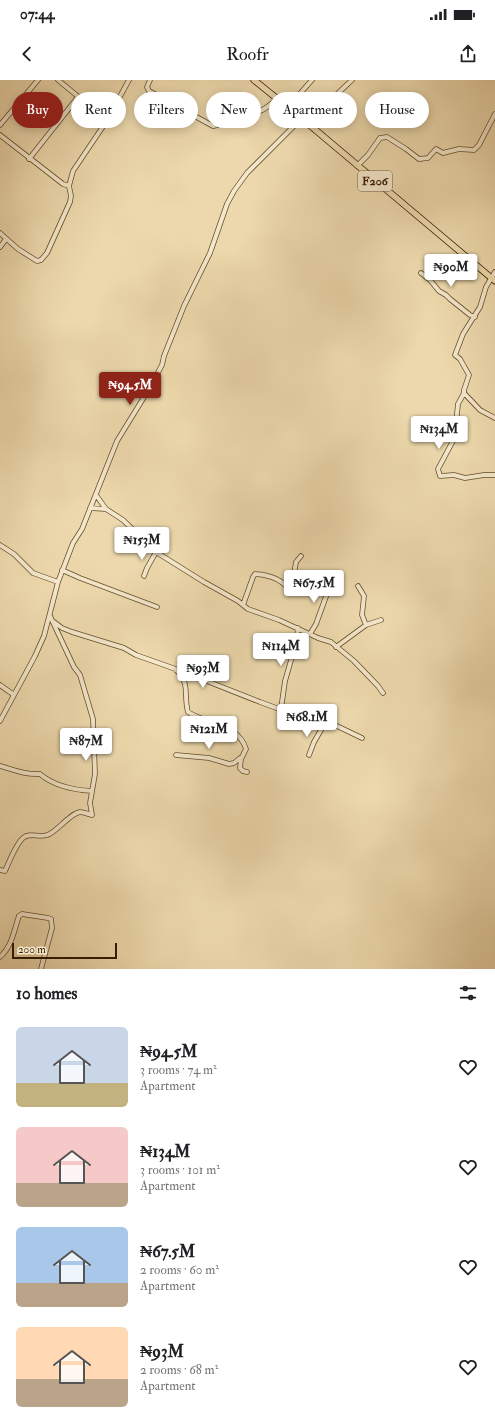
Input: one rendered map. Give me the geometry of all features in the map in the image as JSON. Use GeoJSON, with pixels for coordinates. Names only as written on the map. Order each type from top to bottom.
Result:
{"type":"FeatureCollection","features":[{"type":"Feature","properties":{"kind":"main road","name":"F206"},"geometry":{"type":"LineString","coordinates":[[254,80],[269,92]]}},
{"type":"Feature","properties":{"kind":"main road","name":"F206"},"geometry":{"type":"LineString","coordinates":[[313,128],[493,279]]}},
{"type":"Feature","properties":{"kind":"street"},"geometry":{"type":"LineString","coordinates":[[0,125],[38,80]]}},
{"type":"Feature","properties":{"kind":"street"},"geometry":{"type":"LineString","coordinates":[[58,80],[72,92]]}},
{"type":"Feature","properties":{"kind":"street"},"geometry":{"type":"LineString","coordinates":[[123,92],[129,80]]}},
{"type":"Feature","properties":{"kind":"street"},"geometry":{"type":"LineString","coordinates":[[150,80],[147,87],[149,91],[212,126],[218,125],[218,123],[228,119],[258,112],[269,105]]}},
{"type":"Feature","properties":{"kind":"street"},"geometry":{"type":"LineString","coordinates":[[302,92],[312,80]]}},
{"type":"Feature","properties":{"kind":"street"},"geometry":{"type":"LineString","coordinates":[[339,92],[352,80]]}},
{"type":"Feature","properties":{"kind":"street"},"geometry":{"type":"LineString","coordinates":[[29,159],[71,106]]}},
{"type":"Feature","properties":{"kind":"street"},"geometry":{"type":"LineString","coordinates":[[357,166],[368,155],[380,138],[383,137],[406,148],[419,159],[428,158],[436,149],[443,153],[459,149],[474,150],[479,145],[495,114]]}},
{"type":"Feature","properties":{"kind":"street"},"geometry":{"type":"LineString","coordinates":[[0,233],[18,249],[36,261],[41,260],[47,253],[70,202],[71,196],[69,186],[73,171],[102,128]]}},
{"type":"Feature","properties":{"kind":"street"},"geometry":{"type":"LineString","coordinates":[[0,721],[35,656],[44,636],[62,570],[73,543],[82,529],[117,441],[162,366],[164,356],[184,306],[210,252],[220,221],[234,191],[247,173],[292,128]]}},
{"type":"Feature","properties":{"kind":"street"},"geometry":{"type":"LineString","coordinates":[[0,135],[29,159],[63,184],[69,186]]}},
{"type":"Feature","properties":{"kind":"street"},"geometry":{"type":"LineString","coordinates":[[0,247],[6,239]]}},
{"type":"Feature","properties":{"kind":"street"},"geometry":{"type":"LineString","coordinates":[[495,272],[493,279],[486,286],[480,307],[462,334],[455,355],[460,359],[469,375],[464,393],[458,404],[454,439],[438,469],[440,476],[454,475],[465,478],[495,475]]}},
{"type":"Feature","properties":{"kind":"street"},"geometry":{"type":"LineString","coordinates":[[421,273],[430,280],[439,291],[474,317]]}},
{"type":"Feature","properties":{"kind":"street"},"geometry":{"type":"LineString","coordinates":[[464,393],[480,410],[495,418]]}},
{"type":"Feature","properties":{"kind":"street"},"geometry":{"type":"LineString","coordinates":[[96,495],[106,508],[123,520],[156,552],[238,601],[248,609],[264,614],[318,638],[331,642],[354,661],[383,693]]}},
{"type":"Feature","properties":{"kind":"street"},"geometry":{"type":"LineString","coordinates":[[90,508],[106,508]]}},
{"type":"Feature","properties":{"kind":"street"},"geometry":{"type":"LineString","coordinates":[[0,546],[14,554],[33,573],[58,582]]}},
{"type":"Feature","properties":{"kind":"street"},"geometry":{"type":"LineString","coordinates":[[144,576],[156,552]]}},
{"type":"Feature","properties":{"kind":"street"},"geometry":{"type":"LineString","coordinates":[[243,605],[253,577],[256,574],[281,581],[285,585],[288,585],[294,574],[296,562],[300,556]]}},
{"type":"Feature","properties":{"kind":"street"},"geometry":{"type":"LineString","coordinates":[[62,570],[157,607]]}},
{"type":"Feature","properties":{"kind":"street"},"geometry":{"type":"LineString","coordinates":[[310,634],[316,624],[332,580]]}},
{"type":"Feature","properties":{"kind":"street"},"geometry":{"type":"LineString","coordinates":[[358,586],[364,596],[362,609],[366,625]]}},
{"type":"Feature","properties":{"kind":"street"},"geometry":{"type":"LineString","coordinates":[[0,870],[5,871],[24,836],[34,834],[45,836],[51,834],[61,824],[80,812],[92,815],[90,803],[95,774],[93,719],[80,675],[74,667],[50,616]]}},
{"type":"Feature","properties":{"kind":"street"},"geometry":{"type":"LineString","coordinates":[[336,647],[366,625],[381,620]]}},
{"type":"Feature","properties":{"kind":"street"},"geometry":{"type":"LineString","coordinates":[[54,622],[67,630],[124,648],[136,655],[260,702],[290,713],[337,726],[362,738]]}},
{"type":"Feature","properties":{"kind":"street"},"geometry":{"type":"LineString","coordinates":[[281,709],[298,628]]}},
{"type":"Feature","properties":{"kind":"street"},"geometry":{"type":"LineString","coordinates":[[176,669],[186,686],[185,702],[188,712],[192,715],[227,728],[238,735],[246,746],[243,754],[234,763],[229,764],[209,758],[176,755]]}},
{"type":"Feature","properties":{"kind":"street"},"geometry":{"type":"LineString","coordinates":[[0,686],[14,695]]}},
{"type":"Feature","properties":{"kind":"street"},"geometry":{"type":"LineString","coordinates":[[309,755],[314,742],[322,730],[320,722]]}},
{"type":"Feature","properties":{"kind":"street"},"geometry":{"type":"LineString","coordinates":[[243,754],[240,768],[247,772]]}},
{"type":"Feature","properties":{"kind":"street"},"geometry":{"type":"LineString","coordinates":[[0,766],[32,775],[40,774],[50,782],[82,791],[92,791]]}},
{"type":"Feature","properties":{"kind":"street"},"geometry":{"type":"LineString","coordinates":[[0,957],[9,947],[19,916],[22,914],[48,918],[51,919],[52,928],[41,969]]}}]}
